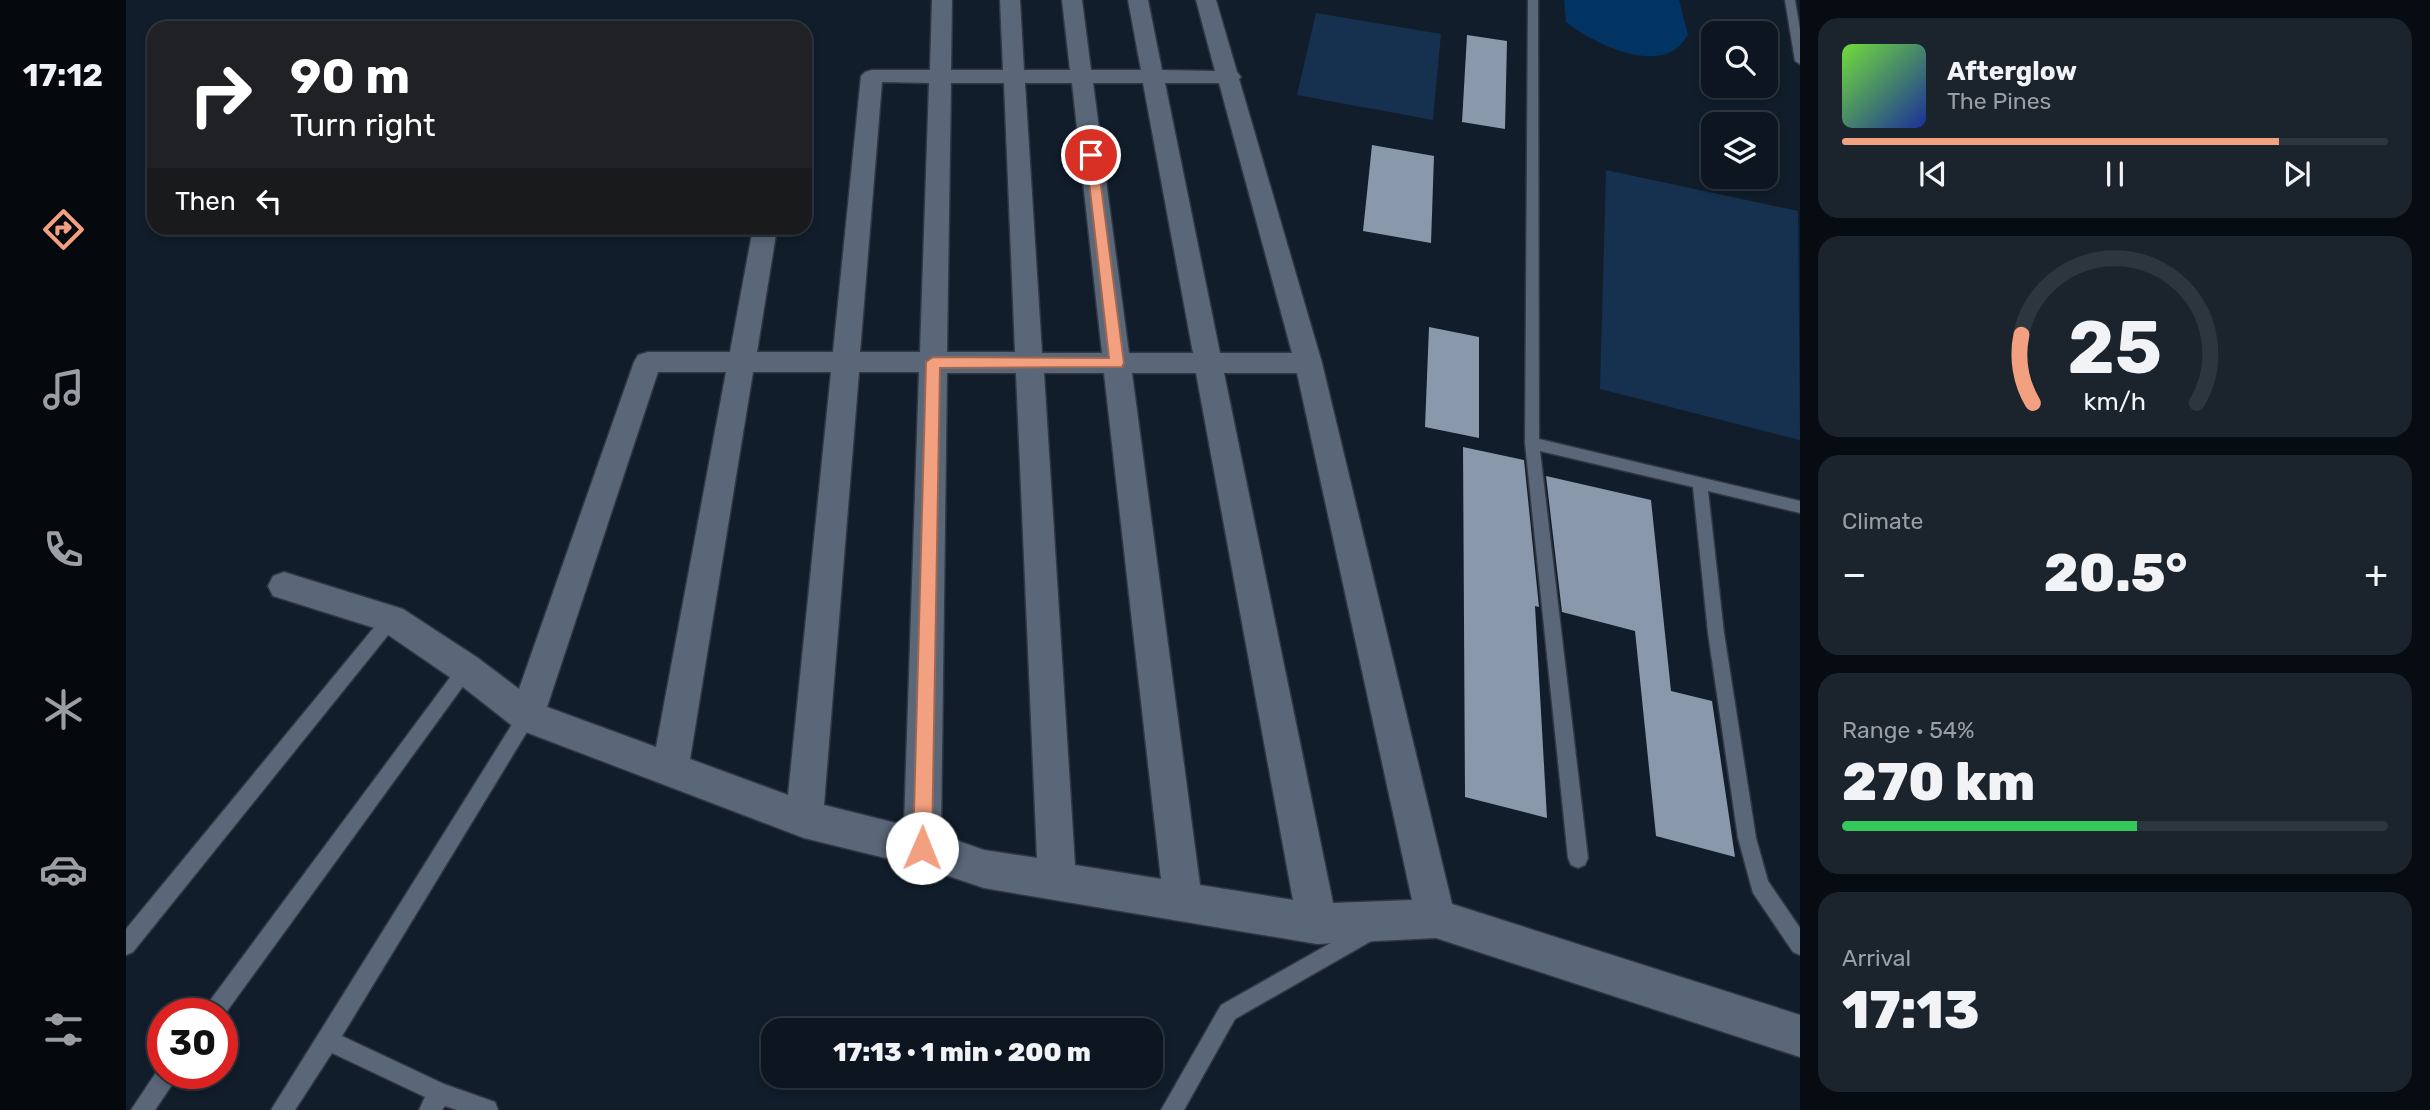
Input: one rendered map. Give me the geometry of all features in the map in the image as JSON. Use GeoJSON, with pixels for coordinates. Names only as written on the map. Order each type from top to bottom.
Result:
{"type":"FeatureCollection","features":[{"type":"Feature","properties":{"kind":"street"},"geometry":{"type":"LineString","coordinates":[[922,848],[942,0]]}},
{"type":"Feature","properties":{"kind":"street"},"geometry":{"type":"LineString","coordinates":[[1010,0],[1057,880]]}},
{"type":"Feature","properties":{"kind":"street"},"geometry":{"type":"LineString","coordinates":[[1072,0],[1182,901]]}},
{"type":"Feature","properties":{"kind":"street"},"geometry":{"type":"LineString","coordinates":[[1138,0],[1317,924]]}},
{"type":"Feature","properties":{"kind":"street"},"geometry":{"type":"LineString","coordinates":[[1206,0],[1230,77],[1308,363],[1436,918]]}},
{"type":"Feature","properties":{"kind":"street"},"geometry":{"type":"LineString","coordinates":[[804,818],[872,76],[1230,77]]}},
{"type":"Feature","properties":{"kind":"street"},"geometry":{"type":"LineString","coordinates":[[670,769],[764,235]]}},
{"type":"Feature","properties":{"kind":"street"},"geometry":{"type":"LineString","coordinates":[[527,716],[648,362],[1308,363]]}},
{"type":"Feature","properties":{"kind":"street"},"geometry":{"type":"LineString","coordinates":[[284,586],[391,619],[466,669],[527,716],[804,818],[922,848],[984,869],[1317,924],[1436,918],[1800,1036]]}},
{"type":"Feature","properties":{"kind":"lane"},"geometry":{"type":"LineString","coordinates":[[1533,0],[1532,443],[1578,858]]}},
{"type":"Feature","properties":{"kind":"lane"},"geometry":{"type":"LineString","coordinates":[[1790,0],[1800,61]]}},
{"type":"Feature","properties":{"kind":"lane"},"geometry":{"type":"LineString","coordinates":[[1532,443],[1800,507]]}},
{"type":"Feature","properties":{"kind":"lane"},"geometry":{"type":"LineString","coordinates":[[1700,484],[1716,632],[1747,838],[1760,886],[1800,945]]}},
{"type":"Feature","properties":{"kind":"lane"},"geometry":{"type":"LineString","coordinates":[[126,945],[391,619]]}},
{"type":"Feature","properties":{"kind":"lane"},"geometry":{"type":"LineString","coordinates":[[224,998],[466,669]]}},
{"type":"Feature","properties":{"kind":"lane"},"geometry":{"type":"LineString","coordinates":[[282,1110],[527,716]]}},
{"type":"Feature","properties":{"kind":"lane"},"geometry":{"type":"LineString","coordinates":[[1172,1110],[1228,1012],[1389,920]]}},
{"type":"Feature","properties":{"kind":"lane"},"geometry":{"type":"LineString","coordinates":[[328,1040],[435,1102],[487,1110]]}},
{"type":"Feature","properties":{"kind":"lane"},"geometry":{"type":"LineString","coordinates":[[142,1110],[157,1089]]}},
{"type":"Feature","properties":{"kind":"shaded area"},"geometry":{"type":"Polygon","coordinates":[[[1564,0],[1679,0],[1688,35],[1677,48],[1665,54],[1635,55],[1620,51],[1589,37],[1566,22],[1564,0]]]}},
{"type":"Feature","properties":{"kind":"shaded area"},"geometry":{"type":"Polygon","coordinates":[[[1316,13],[1441,34],[1433,120],[1297,95],[1316,13]]]}},
{"type":"Feature","properties":{"kind":"shaded area"},"geometry":{"type":"Polygon","coordinates":[[[1606,170],[1798,211],[1800,440],[1600,389],[1606,170]]]}},
{"type":"Feature","properties":{"kind":"building"},"geometry":{"type":"Polygon","coordinates":[[[1467,35],[1507,41],[1505,129],[1462,122],[1467,35]]]}},
{"type":"Feature","properties":{"kind":"building"},"geometry":{"type":"Polygon","coordinates":[[[1372,145],[1434,156],[1431,243],[1363,231],[1372,145]]]}},
{"type":"Feature","properties":{"kind":"building"},"geometry":{"type":"Polygon","coordinates":[[[1429,327],[1479,337],[1479,438],[1425,427],[1429,327]]]}},
{"type":"Feature","properties":{"kind":"building"},"geometry":{"type":"Polygon","coordinates":[[[1463,447],[1524,460],[1539,607],[1535,606],[1547,818],[1465,797],[1463,447]]]}},
{"type":"Feature","properties":{"kind":"building"},"geometry":{"type":"Polygon","coordinates":[[[1546,476],[1651,500],[1671,691],[1712,701],[1735,857],[1656,836],[1635,631],[1562,612],[1546,476]]]}},
{"type":"Feature","properties":{"kind":"route"},"geometry":{"type":"LineString","coordinates":[[922,848],[933,362],[1117,363],[1091,155]]}}]}
